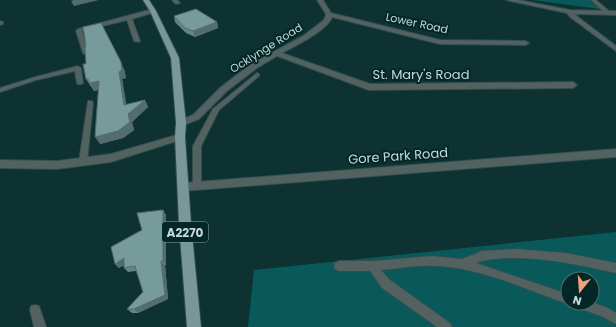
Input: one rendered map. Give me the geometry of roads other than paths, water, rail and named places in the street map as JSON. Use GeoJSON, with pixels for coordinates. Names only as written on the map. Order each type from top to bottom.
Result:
{"type":"FeatureCollection","features":[{"type":"Feature","properties":{"kind":"main road","name":"A2270"},"geometry":{"type":"LineString","coordinates":[[146,0],[153,11],[175,58],[181,123],[180,137],[183,187],[194,327]]}},
{"type":"Feature","properties":{"kind":"street"},"geometry":{"type":"LineString","coordinates":[[320,0],[329,14]]}},
{"type":"Feature","properties":{"kind":"street"},"geometry":{"type":"LineString","coordinates":[[509,0],[570,12],[616,13]]}},
{"type":"Feature","properties":{"kind":"street"},"geometry":{"type":"LineString","coordinates":[[570,12],[572,16],[616,49]]}},
{"type":"Feature","properties":{"kind":"street","name":"Lower Road"},"geometry":{"type":"LineString","coordinates":[[329,14],[440,42],[525,43]]}},
{"type":"Feature","properties":{"kind":"street","name":"Ocklynge Road"},"geometry":{"type":"LineString","coordinates":[[181,123],[196,117],[224,89],[254,66],[305,37],[327,20],[329,14]]}},
{"type":"Feature","properties":{"kind":"street","name":"St. Mary's Road"},"geometry":{"type":"LineString","coordinates":[[275,53],[368,87],[574,85]]}},
{"type":"Feature","properties":{"kind":"street"},"geometry":{"type":"LineString","coordinates":[[0,164],[57,165],[111,158],[180,137]]}},
{"type":"Feature","properties":{"kind":"street","name":"Gore Park Road"},"geometry":{"type":"LineString","coordinates":[[183,187],[616,153]]}},
{"type":"Feature","properties":{"kind":"lane"},"geometry":{"type":"LineString","coordinates":[[593,0],[608,13]]}},
{"type":"Feature","properties":{"kind":"lane"},"geometry":{"type":"LineString","coordinates":[[86,53],[79,31],[80,30],[153,11]]}},
{"type":"Feature","properties":{"kind":"lane"},"geometry":{"type":"LineString","coordinates":[[129,18],[137,41]]}},
{"type":"Feature","properties":{"kind":"lane"},"geometry":{"type":"LineString","coordinates":[[0,90],[34,79],[78,68],[80,83]]}},
{"type":"Feature","properties":{"kind":"lane"},"geometry":{"type":"LineString","coordinates":[[197,185],[197,146],[216,109],[257,74]]}},
{"type":"Feature","properties":{"kind":"lane"},"geometry":{"type":"LineString","coordinates":[[83,162],[90,103]]}},
{"type":"Feature","properties":{"kind":"lane"},"geometry":{"type":"LineString","coordinates":[[462,264],[481,256],[550,254],[616,268]]}},
{"type":"Feature","properties":{"kind":"lane"},"geometry":{"type":"LineString","coordinates":[[339,266],[372,266],[433,261],[462,264],[560,296]]}},
{"type":"Feature","properties":{"kind":"lane"},"geometry":{"type":"LineString","coordinates":[[372,266],[386,284],[446,327]]}},
{"type":"Feature","properties":{"kind":"lane"},"geometry":{"type":"LineString","coordinates":[[35,310],[40,327]]}},
{"type":"Feature","properties":{"kind":"lane"},"geometry":{"type":"LineString","coordinates":[[600,311],[616,319]]}}]}
